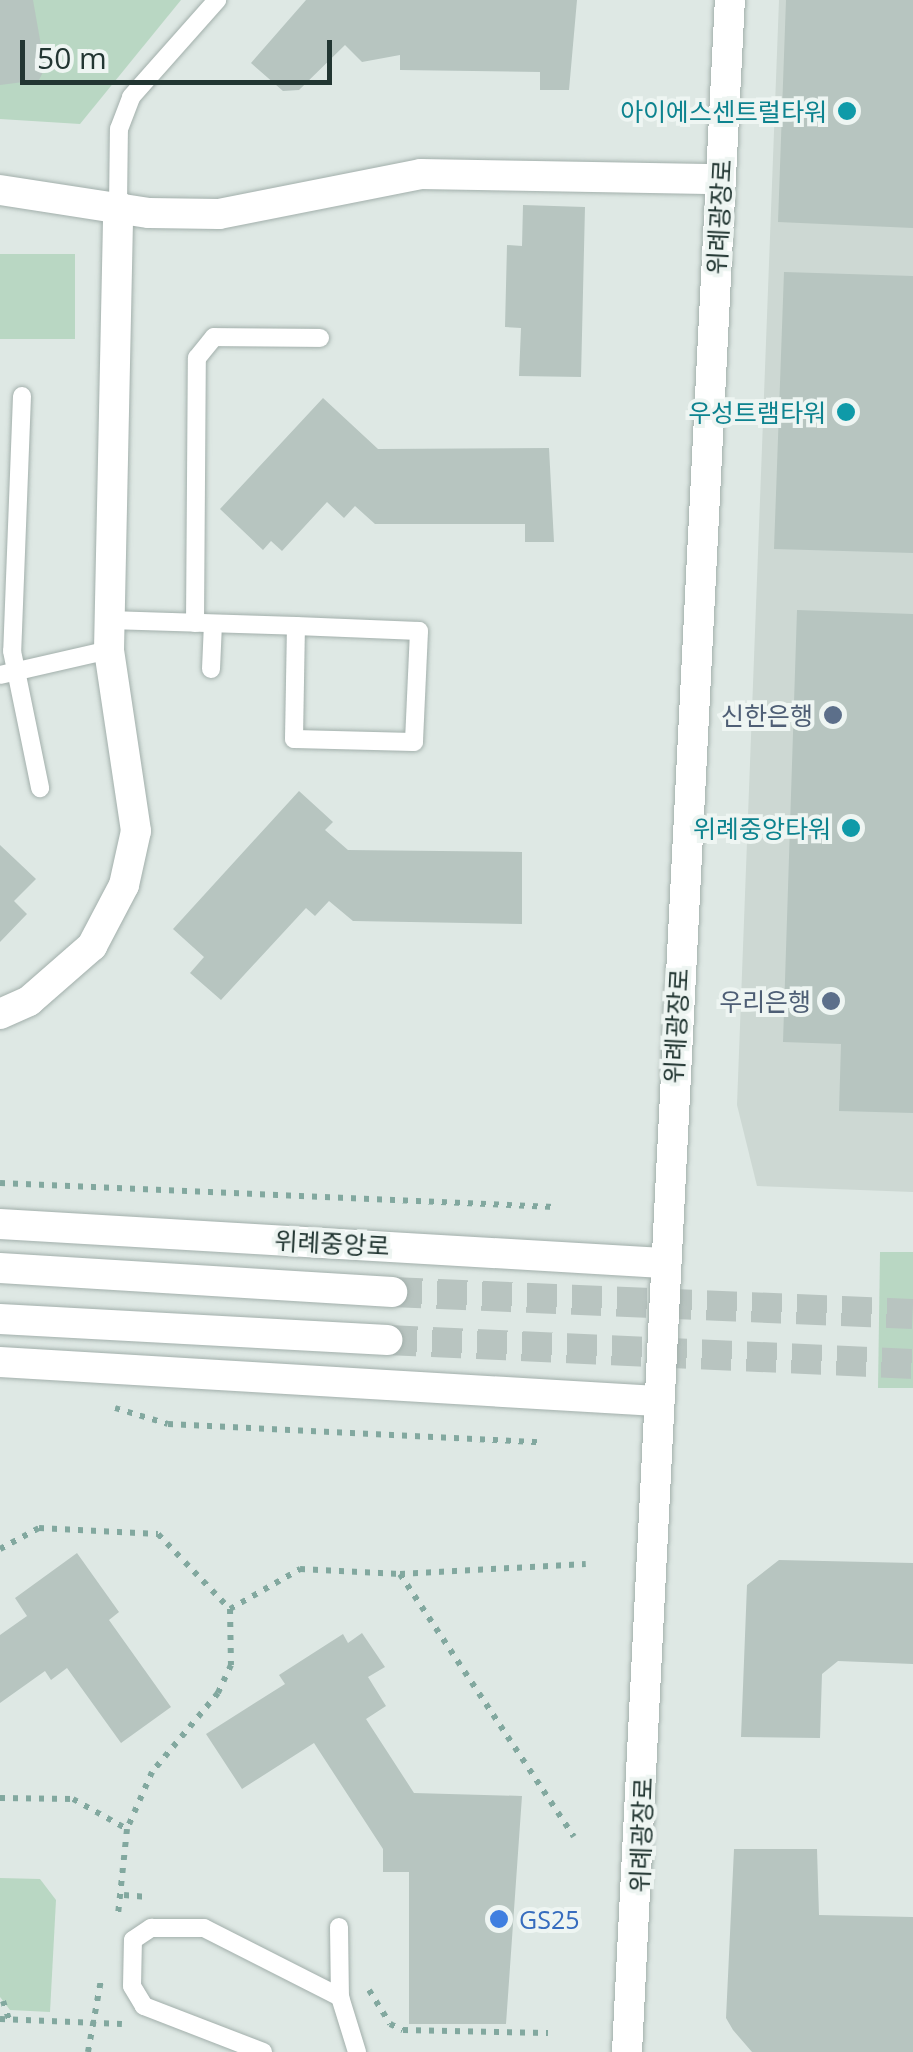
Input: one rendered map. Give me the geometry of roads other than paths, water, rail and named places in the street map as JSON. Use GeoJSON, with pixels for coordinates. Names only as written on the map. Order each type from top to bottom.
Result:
{"type":"FeatureCollection","features":[{"type":"Feature","properties":{"kind":"street","name":"위례광장로"},"geometry":{"type":"LineString","coordinates":[[627,2052],[663,1263],[730,0]]}},
{"type":"Feature","properties":{"kind":"street"},"geometry":{"type":"LineString","coordinates":[[0,190],[118,206],[219,214],[421,174],[721,179]]}},
{"type":"Feature","properties":{"kind":"street"},"geometry":{"type":"LineString","coordinates":[[0,1014],[28,1001],[92,946],[124,885],[136,802],[109,635],[118,206]]}},
{"type":"Feature","properties":{"kind":"street","name":"위례중앙로"},"geometry":{"type":"LineString","coordinates":[[0,1224],[663,1263]]}},
{"type":"Feature","properties":{"kind":"street","name":"위례중앙로"},"geometry":{"type":"LineString","coordinates":[[0,1268],[392,1292]]}},
{"type":"Feature","properties":{"kind":"street"},"geometry":{"type":"LineString","coordinates":[[0,1319],[387,1340]]}},
{"type":"Feature","properties":{"kind":"street"},"geometry":{"type":"LineString","coordinates":[[0,1362],[657,1402]]}},
{"type":"Feature","properties":{"kind":"lane"},"geometry":{"type":"LineString","coordinates":[[118,206],[119,129],[131,97],[216,0]]}},
{"type":"Feature","properties":{"kind":"lane"},"geometry":{"type":"LineString","coordinates":[[212,669],[204,624],[196,358],[214,337],[320,338]]}},
{"type":"Feature","properties":{"kind":"lane"},"geometry":{"type":"LineString","coordinates":[[22,396],[8,673],[40,788]]}},
{"type":"Feature","properties":{"kind":"lane"},"geometry":{"type":"LineString","coordinates":[[8,673],[109,635],[204,624],[296,626],[419,632],[414,742],[294,739],[296,626]]}},
{"type":"Feature","properties":{"kind":"lane"},"geometry":{"type":"LineString","coordinates":[[339,1927],[340,1988],[357,2052]]}},
{"type":"Feature","properties":{"kind":"lane"},"geometry":{"type":"LineString","coordinates":[[262,2052],[144,2006],[132,1986],[133,1940],[151,1928],[204,1928],[340,1988]]}},
{"type":"Feature","properties":{"kind":"tunnel"},"geometry":{"type":"LineString","coordinates":[[392,1292],[913,1314]]}},
{"type":"Feature","properties":{"kind":"tunnel"},"geometry":{"type":"LineString","coordinates":[[387,1340],[913,1364]]}},
{"type":"Feature","properties":{"kind":"place","name":"아이에스센트럴타워"},"geometry":{"type":"Point","coordinates":[847,111]}},
{"type":"Feature","properties":{"kind":"place","name":"우성트램타워"},"geometry":{"type":"Point","coordinates":[846,412]}},
{"type":"Feature","properties":{"kind":"place","name":"신한은행"},"geometry":{"type":"Point","coordinates":[833,715]}},
{"type":"Feature","properties":{"kind":"place","name":"위례중앙타워"},"geometry":{"type":"Point","coordinates":[851,828]}},
{"type":"Feature","properties":{"kind":"place","name":"우리은행"},"geometry":{"type":"Point","coordinates":[831,1001]}},
{"type":"Feature","properties":{"kind":"place","name":"GS25"},"geometry":{"type":"Point","coordinates":[499,1919]}}]}
